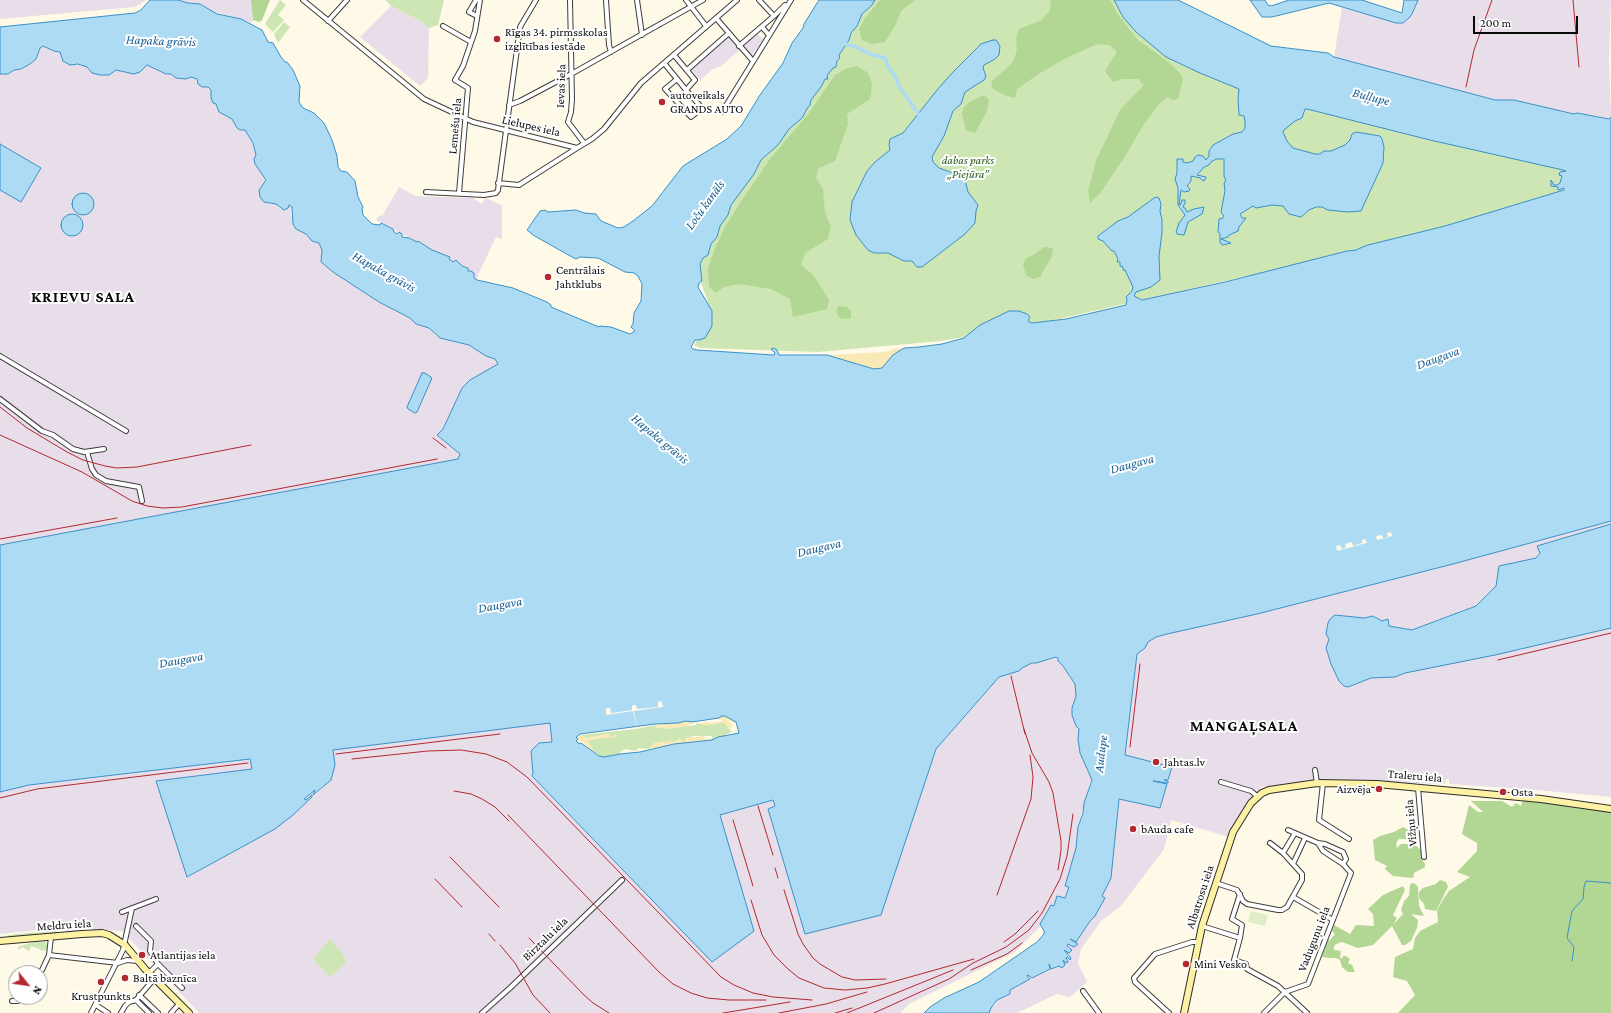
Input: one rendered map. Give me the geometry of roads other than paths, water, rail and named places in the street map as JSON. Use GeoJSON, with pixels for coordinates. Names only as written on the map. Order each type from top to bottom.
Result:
{"type":"FeatureCollection","features":[{"type":"Feature","properties":{"kind":"main road","name":"Traleru iela"},"geometry":{"type":"LineString","coordinates":[[1257,796],[1269,790],[1320,783],[1377,784],[1542,799],[1611,808]]}},
{"type":"Feature","properties":{"kind":"main road","name":"Albatrosu iela"},"geometry":{"type":"LineString","coordinates":[[1184,1013],[1202,926],[1233,832],[1257,796]]}},
{"type":"Feature","properties":{"kind":"main road","name":"Meldru iela"},"geometry":{"type":"LineString","coordinates":[[0,941],[102,933],[109,935],[125,945]]}},
{"type":"Feature","properties":{"kind":"main road"},"geometry":{"type":"LineString","coordinates":[[125,945],[149,974],[189,1013]]}},
{"type":"Feature","properties":{"kind":"street","name":"Lielupes iela"},"geometry":{"type":"LineString","coordinates":[[303,0],[420,96],[466,119],[483,125],[577,148]]}},
{"type":"Feature","properties":{"kind":"street"},"geometry":{"type":"LineString","coordinates":[[328,21],[347,0]]}},
{"type":"Feature","properties":{"kind":"street"},"geometry":{"type":"LineString","coordinates":[[476,0],[469,12],[477,16]]}},
{"type":"Feature","properties":{"kind":"street","name":"Lemešu iela"},"geometry":{"type":"LineString","coordinates":[[459,193],[468,88],[455,80],[463,66],[472,42],[480,0]]}},
{"type":"Feature","properties":{"kind":"street"},"geometry":{"type":"LineString","coordinates":[[426,192],[492,194],[498,190],[520,27],[536,0]]}},
{"type":"Feature","properties":{"kind":"street","name":"Ievas iela"},"geometry":{"type":"LineString","coordinates":[[570,0],[572,73],[571,112],[568,122],[584,143]]}},
{"type":"Feature","properties":{"kind":"street"},"geometry":{"type":"LineString","coordinates":[[606,0],[609,45],[612,52]]}},
{"type":"Feature","properties":{"kind":"street"},"geometry":{"type":"LineString","coordinates":[[638,0],[642,35]]}},
{"type":"Feature","properties":{"kind":"street"},"geometry":{"type":"LineString","coordinates":[[686,0],[706,26]]}},
{"type":"Feature","properties":{"kind":"street"},"geometry":{"type":"LineString","coordinates":[[509,105],[520,101],[612,52],[703,0]]}},
{"type":"Feature","properties":{"kind":"street"},"geometry":{"type":"LineString","coordinates":[[498,183],[522,183],[604,129],[635,89],[737,0]]}},
{"type":"Feature","properties":{"kind":"street"},"geometry":{"type":"LineString","coordinates":[[759,0],[774,16]]}},
{"type":"Feature","properties":{"kind":"street"},"geometry":{"type":"LineString","coordinates":[[783,0],[786,3],[786,6]]}},
{"type":"Feature","properties":{"kind":"street"},"geometry":{"type":"LineString","coordinates":[[722,112],[791,0]]}},
{"type":"Feature","properties":{"kind":"street"},"geometry":{"type":"LineString","coordinates":[[739,46],[786,6]]}},
{"type":"Feature","properties":{"kind":"street"},"geometry":{"type":"LineString","coordinates":[[716,18],[753,61]]}},
{"type":"Feature","properties":{"kind":"street"},"geometry":{"type":"LineString","coordinates":[[443,26],[472,42]]}},
{"type":"Feature","properties":{"kind":"street"},"geometry":{"type":"LineString","coordinates":[[762,27],[769,35]]}},
{"type":"Feature","properties":{"kind":"street"},"geometry":{"type":"LineString","coordinates":[[687,70],[729,33]]}},
{"type":"Feature","properties":{"kind":"street"},"geometry":{"type":"LineString","coordinates":[[674,55],[695,81],[686,90]]}},
{"type":"Feature","properties":{"kind":"street"},"geometry":{"type":"LineString","coordinates":[[664,64],[677,79],[686,90],[702,108],[691,117],[665,89],[677,79]]}},
{"type":"Feature","properties":{"kind":"street"},"geometry":{"type":"LineString","coordinates":[[0,356],[126,431]]}},
{"type":"Feature","properties":{"kind":"street"},"geometry":{"type":"LineString","coordinates":[[0,399],[42,431],[53,435],[68,447],[77,451],[88,452],[104,449]]}},
{"type":"Feature","properties":{"kind":"street"},"geometry":{"type":"LineString","coordinates":[[88,452],[92,469],[96,475],[106,481],[139,487],[142,501]]}},
{"type":"Feature","properties":{"kind":"street"},"geometry":{"type":"LineString","coordinates":[[1315,770],[1320,783],[1319,820],[1349,838]]}},
{"type":"Feature","properties":{"kind":"street"},"geometry":{"type":"LineString","coordinates":[[1221,782],[1251,791],[1257,796]]}},
{"type":"Feature","properties":{"kind":"street","name":"Vižņu iela"},"geometry":{"type":"LineString","coordinates":[[1418,788],[1424,857]]}},
{"type":"Feature","properties":{"kind":"street"},"geometry":{"type":"LineString","coordinates":[[1288,830],[1343,852],[1346,859],[1342,864],[1329,856],[1318,843]]}},
{"type":"Feature","properties":{"kind":"street"},"geometry":{"type":"LineString","coordinates":[[1283,853],[1295,833]]}},
{"type":"Feature","properties":{"kind":"street"},"geometry":{"type":"LineString","coordinates":[[1294,864],[1305,838]]}},
{"type":"Feature","properties":{"kind":"street"},"geometry":{"type":"LineString","coordinates":[[1216,883],[1237,890],[1243,901],[1247,904],[1282,910],[1287,907],[1302,880],[1302,874],[1283,853],[1270,843]]}},
{"type":"Feature","properties":{"kind":"street","name":"Vaduguņu iela"},"geometry":{"type":"LineString","coordinates":[[1264,1013],[1285,992],[1308,984],[1351,873],[1342,864]]}},
{"type":"Feature","properties":{"kind":"street","name":"Birztalu iela"},"geometry":{"type":"LineString","coordinates":[[482,1013],[622,880]]}},
{"type":"Feature","properties":{"kind":"street"},"geometry":{"type":"LineString","coordinates":[[1240,894],[1232,919],[1242,925],[1234,960],[1246,964],[1247,969],[1273,982],[1307,1013]]}},
{"type":"Feature","properties":{"kind":"street"},"geometry":{"type":"LineString","coordinates":[[1293,897],[1332,920]]}},
{"type":"Feature","properties":{"kind":"street"},"geometry":{"type":"LineString","coordinates":[[122,912],[156,899]]}},
{"type":"Feature","properties":{"kind":"street"},"geometry":{"type":"LineString","coordinates":[[91,1013],[118,964],[125,945],[132,908]]}},
{"type":"Feature","properties":{"kind":"street"},"geometry":{"type":"LineString","coordinates":[[136,926],[151,941],[150,951],[158,964],[182,988]]}},
{"type":"Feature","properties":{"kind":"street"},"geometry":{"type":"LineString","coordinates":[[1202,926],[1240,938]]}},
{"type":"Feature","properties":{"kind":"street"},"geometry":{"type":"LineString","coordinates":[[44,965],[49,954],[51,937]]}},
{"type":"Feature","properties":{"kind":"street"},"geometry":{"type":"LineString","coordinates":[[1169,1013],[1135,982],[1134,978],[1155,954],[1192,942],[1198,942]]}},
{"type":"Feature","properties":{"kind":"street"},"geometry":{"type":"LineString","coordinates":[[49,954],[118,964],[127,960],[139,961]]}},
{"type":"Feature","properties":{"kind":"street"},"geometry":{"type":"LineString","coordinates":[[149,974],[158,964]]}},
{"type":"Feature","properties":{"kind":"street"},"geometry":{"type":"LineString","coordinates":[[121,1013],[129,1002],[136,1000],[154,979]]}},
{"type":"Feature","properties":{"kind":"street"},"geometry":{"type":"LineString","coordinates":[[1083,991],[1099,1013]]}},
{"type":"Feature","properties":{"kind":"street"},"geometry":{"type":"LineString","coordinates":[[139,995],[158,1013]]}},
{"type":"Feature","properties":{"kind":"street"},"geometry":{"type":"LineString","coordinates":[[136,1000],[149,1013]]}},
{"type":"Feature","properties":{"kind":"street"},"geometry":{"type":"LineString","coordinates":[[171,1013],[180,1004]]}},
{"type":"Feature","properties":{"kind":"street"},"geometry":{"type":"LineString","coordinates":[[96,1005],[108,1013]]}},
{"type":"Feature","properties":{"kind":"water"},"geometry":{"type":"Polygon","coordinates":[[[150,0],[178,0],[200,4],[217,14],[241,19],[262,30],[268,42],[273,43],[281,57],[293,70],[300,86],[299,102],[303,108],[314,113],[324,123],[332,140],[337,156],[338,167],[341,171],[347,172],[355,181],[358,197],[363,207],[363,215],[372,224],[380,225],[381,223],[393,229],[397,234],[399,232],[402,234],[402,237],[409,238],[417,242],[418,241],[432,250],[450,257],[449,259],[453,262],[456,260],[462,266],[468,268],[468,271],[474,273],[474,278],[477,280],[513,288],[547,302],[551,305],[551,307],[599,327],[611,327],[630,334],[635,331],[631,327],[633,324],[634,313],[641,301],[642,284],[638,276],[634,273],[625,272],[598,258],[580,257],[576,259],[533,235],[527,230],[540,211],[545,210],[548,212],[576,210],[584,213],[596,214],[601,221],[618,228],[624,227],[652,206],[683,166],[727,139],[741,126],[760,95],[783,63],[792,43],[803,28],[819,0],[875,0],[872,5],[862,14],[857,26],[851,33],[849,40],[839,55],[840,58],[837,61],[836,67],[829,73],[827,76],[828,79],[825,79],[811,100],[810,105],[802,118],[789,129],[778,145],[761,160],[754,174],[731,205],[728,215],[720,226],[717,237],[711,244],[708,255],[703,258],[700,264],[702,281],[699,283],[698,287],[712,311],[712,326],[705,338],[695,340],[691,347],[697,350],[774,355],[775,353],[771,349],[774,348],[777,350],[779,355],[827,355],[874,369],[882,368],[893,355],[904,348],[942,344],[964,338],[980,325],[1009,311],[1019,311],[1027,314],[1030,317],[1028,321],[1032,323],[1066,319],[1126,305],[1126,297],[1132,291],[1133,287],[1125,270],[1123,270],[1123,267],[1120,266],[1120,262],[1117,262],[1118,259],[1114,251],[1112,251],[1103,241],[1098,239],[1098,236],[1118,221],[1128,217],[1157,197],[1159,198],[1161,204],[1160,211],[1162,220],[1159,256],[1160,280],[1151,287],[1136,292],[1134,296],[1142,300],[1225,282],[1347,251],[1357,250],[1368,245],[1445,226],[1564,190],[1564,188],[1558,190],[1558,187],[1551,186],[1551,180],[1554,185],[1560,183],[1562,176],[1559,175],[1560,172],[1566,171],[1563,170],[1430,140],[1305,109],[1302,118],[1295,121],[1283,132],[1287,141],[1293,148],[1320,154],[1324,151],[1331,151],[1345,145],[1350,140],[1352,134],[1356,132],[1380,136],[1382,139],[1384,147],[1383,163],[1361,211],[1348,212],[1316,207],[1309,210],[1301,217],[1289,214],[1283,206],[1272,205],[1256,208],[1253,206],[1240,214],[1242,218],[1246,218],[1239,227],[1238,231],[1221,239],[1231,243],[1223,245],[1220,243],[1220,234],[1218,232],[1219,219],[1223,218],[1224,216],[1221,212],[1225,191],[1224,183],[1226,181],[1224,176],[1224,159],[1216,159],[1204,167],[1197,175],[1206,177],[1205,180],[1203,181],[1200,178],[1191,176],[1191,181],[1187,186],[1190,189],[1189,191],[1184,192],[1181,190],[1179,205],[1181,204],[1182,200],[1185,200],[1183,207],[1187,212],[1204,207],[1202,214],[1188,222],[1184,235],[1177,234],[1176,232],[1179,223],[1185,215],[1178,205],[1178,188],[1175,179],[1177,173],[1177,159],[1183,159],[1183,162],[1187,163],[1193,161],[1198,155],[1203,156],[1206,160],[1213,145],[1233,134],[1242,132],[1245,128],[1245,122],[1244,116],[1239,115],[1239,89],[1166,57],[1136,32],[1123,17],[1114,0],[1178,0],[1271,46],[1328,53],[1334,57],[1495,100],[1514,100],[1574,114],[1577,113],[1609,119],[1611,117],[1611,521],[1453,564],[1257,614],[1167,634],[1156,637],[1148,642],[1145,648],[1137,654],[1125,755],[1172,767],[1168,780],[1164,780],[1168,781],[1168,783],[1153,781],[1167,784],[1160,808],[1119,799],[1111,878],[1102,896],[1105,898],[1095,916],[1076,942],[1070,939],[1078,944],[1074,947],[1068,944],[1067,946],[1072,950],[1069,953],[1064,950],[1071,958],[1070,960],[1067,957],[1068,962],[1066,963],[1063,960],[1065,965],[1062,968],[1059,966],[1051,969],[1049,964],[1050,969],[1032,978],[1028,975],[1027,976],[1030,979],[1010,990],[1010,994],[997,1000],[989,1013],[924,1013],[944,998],[979,982],[1037,942],[1044,934],[1040,924],[1051,905],[1054,906],[1057,896],[1065,898],[1069,887],[1065,886],[1076,848],[1078,827],[1092,780],[1080,753],[1078,739],[1079,729],[1076,726],[1072,715],[1072,708],[1076,696],[1075,684],[1056,657],[1032,663],[1019,671],[999,677],[936,749],[881,915],[805,934],[768,809],[775,806],[773,800],[720,815],[754,931],[712,962],[532,776],[531,751],[539,743],[552,742],[550,723],[333,750],[335,765],[331,780],[313,795],[315,790],[304,799],[306,800],[312,795],[312,797],[293,815],[275,829],[187,877],[156,781],[252,769],[250,759],[29,785],[0,792],[0,545],[458,459],[460,454],[437,435],[443,429],[462,388],[470,380],[498,364],[495,359],[486,356],[469,345],[440,338],[429,328],[416,324],[410,318],[379,302],[333,272],[321,262],[322,250],[319,243],[312,241],[306,234],[296,229],[293,224],[292,207],[289,205],[288,208],[284,210],[276,204],[264,202],[260,197],[259,190],[266,180],[255,164],[254,159],[256,155],[253,143],[245,130],[240,130],[237,128],[232,119],[219,112],[216,104],[213,103],[211,98],[211,90],[208,87],[202,87],[198,84],[197,79],[191,77],[186,79],[176,78],[171,74],[166,74],[147,65],[140,72],[134,74],[116,70],[109,75],[100,75],[92,73],[87,67],[78,64],[70,65],[63,61],[60,52],[43,46],[40,48],[36,59],[30,64],[8,74],[0,74],[0,27],[135,13],[141,10],[150,0]],[[725,716],[692,722],[686,721],[678,723],[655,724],[580,734],[576,737],[578,739],[576,741],[599,756],[604,757],[640,752],[674,744],[712,740],[718,737],[739,733],[736,722],[725,716]]]}},
{"type":"Feature","properties":{"kind":"water"},"geometry":{"type":"Polygon","coordinates":[[[1250,0],[1265,0],[1268,5],[1271,6],[1289,0],[1362,0],[1402,13],[1404,0],[1418,0],[1409,18],[1403,23],[1396,23],[1329,3],[1272,17],[1262,17],[1250,0]]]}},
{"type":"Feature","properties":{"kind":"water"},"geometry":{"type":"Polygon","coordinates":[[[996,40],[1000,46],[999,55],[984,65],[983,68],[986,76],[984,80],[965,92],[961,104],[953,111],[944,136],[932,157],[933,162],[939,168],[959,175],[965,180],[968,192],[978,205],[975,223],[965,234],[922,267],[917,267],[912,261],[904,261],[888,253],[874,253],[868,250],[856,235],[850,220],[852,202],[867,171],[875,162],[890,150],[890,139],[903,133],[954,71],[981,44],[996,40]]]}},
{"type":"Feature","properties":{"kind":"water"},"geometry":{"type":"Polygon","coordinates":[[[0,144],[41,168],[21,202],[0,190],[0,144]]]}},
{"type":"Feature","properties":{"kind":"water"},"geometry":{"type":"Polygon","coordinates":[[[83,193],[91,196],[94,204],[91,212],[83,215],[75,212],[72,204],[75,196],[83,193]]]}},
{"type":"Feature","properties":{"kind":"water"},"geometry":{"type":"Polygon","coordinates":[[[72,214],[80,217],[83,225],[80,233],[72,236],[64,233],[61,225],[64,217],[72,214]]]}},
{"type":"Feature","properties":{"kind":"water"},"geometry":{"type":"Polygon","coordinates":[[[422,373],[425,373],[432,378],[417,412],[415,413],[407,407],[422,373]]]}},
{"type":"Feature","properties":{"kind":"water"},"geometry":{"type":"Polygon","coordinates":[[[1611,524],[1611,628],[1495,655],[1405,673],[1395,677],[1371,678],[1348,687],[1344,686],[1339,681],[1331,664],[1326,648],[1329,639],[1326,634],[1328,623],[1335,615],[1364,618],[1373,616],[1382,621],[1388,619],[1389,626],[1412,630],[1476,606],[1496,586],[1499,566],[1536,558],[1540,553],[1537,546],[1611,524]]]}},
{"type":"Feature","properties":{"kind":"waterway"},"geometry":{"type":"LineString","coordinates":[[842,43],[885,58],[888,67],[895,76],[899,86],[919,115]]}},
{"type":"Feature","properties":{"kind":"waterway"},"geometry":{"type":"LineString","coordinates":[[1572,961],[1574,947],[1567,938],[1572,911],[1583,899],[1586,881],[1611,883]]}},
{"type":"Feature","properties":{"kind":"railway"},"geometry":{"type":"LineString","coordinates":[[1466,87],[1474,50],[1492,0]]}},
{"type":"Feature","properties":{"kind":"railway"},"geometry":{"type":"LineString","coordinates":[[1573,0],[1579,67]]}},
{"type":"Feature","properties":{"kind":"railway"},"geometry":{"type":"LineString","coordinates":[[0,407],[27,428],[67,452],[83,460],[117,468],[137,467],[251,445]]}},
{"type":"Feature","properties":{"kind":"railway"},"geometry":{"type":"LineString","coordinates":[[0,435],[82,472],[132,501],[147,506],[163,508],[182,507],[437,459]]}},
{"type":"Feature","properties":{"kind":"railway"},"geometry":{"type":"LineString","coordinates":[[433,438],[446,448]]}},
{"type":"Feature","properties":{"kind":"railway"},"geometry":{"type":"LineString","coordinates":[[0,539],[117,518]]}},
{"type":"Feature","properties":{"kind":"railway"},"geometry":{"type":"LineString","coordinates":[[1498,660],[1611,633]]}},
{"type":"Feature","properties":{"kind":"railway"},"geometry":{"type":"LineString","coordinates":[[1130,747],[1140,664]]}},
{"type":"Feature","properties":{"kind":"railway"},"geometry":{"type":"LineString","coordinates":[[1011,676],[1025,734]]}},
{"type":"Feature","properties":{"kind":"railway"},"geometry":{"type":"LineString","coordinates":[[1024,729],[1032,753],[1049,782],[1053,793],[1061,841],[1058,870]]}},
{"type":"Feature","properties":{"kind":"railway"},"geometry":{"type":"LineString","coordinates":[[336,754],[500,734]]}},
{"type":"Feature","properties":{"kind":"railway"},"geometry":{"type":"LineString","coordinates":[[352,759],[428,751],[461,750],[486,754],[507,762],[527,777],[721,977],[734,985],[753,993],[773,997],[812,1000]]}},
{"type":"Feature","properties":{"kind":"railway"},"geometry":{"type":"LineString","coordinates":[[997,895],[1031,799],[1033,777],[1030,755]]}},
{"type":"Feature","properties":{"kind":"railway"},"geometry":{"type":"LineString","coordinates":[[0,798],[37,789],[248,763]]}},
{"type":"Feature","properties":{"kind":"railway"},"geometry":{"type":"LineString","coordinates":[[454,791],[471,794],[482,799],[495,807],[509,821]]}},
{"type":"Feature","properties":{"kind":"railway"},"geometry":{"type":"LineString","coordinates":[[758,806],[773,855]]}},
{"type":"Feature","properties":{"kind":"railway"},"geometry":{"type":"LineString","coordinates":[[874,1013],[949,979],[973,963],[1006,947],[1029,930],[1042,913],[1060,879],[1067,856],[1073,814]]}},
{"type":"Feature","properties":{"kind":"railway"},"geometry":{"type":"LineString","coordinates":[[508,815],[659,972],[673,984],[691,993],[707,998],[729,1000],[766,1000]]}},
{"type":"Feature","properties":{"kind":"railway"},"geometry":{"type":"LineString","coordinates":[[733,820],[753,886]]}},
{"type":"Feature","properties":{"kind":"railway"},"geometry":{"type":"LineString","coordinates":[[450,857],[499,907]]}},
{"type":"Feature","properties":{"kind":"railway"},"geometry":{"type":"LineString","coordinates":[[775,868],[778,878]]}},
{"type":"Feature","properties":{"kind":"railway"},"geometry":{"type":"LineString","coordinates":[[435,879],[462,907]]}},
{"type":"Feature","properties":{"kind":"railway"},"geometry":{"type":"LineString","coordinates":[[784,890],[798,934],[813,958],[842,977],[855,980],[886,979]]}},
{"type":"Feature","properties":{"kind":"railway"},"geometry":{"type":"LineString","coordinates":[[751,900],[762,935],[774,955],[799,978],[824,988],[845,990],[867,988],[974,959]]}},
{"type":"Feature","properties":{"kind":"railway"},"geometry":{"type":"LineString","coordinates":[[1004,942],[1015,934],[1038,911]]}},
{"type":"Feature","properties":{"kind":"railway"},"geometry":{"type":"LineString","coordinates":[[489,934],[495,941]]}},
{"type":"Feature","properties":{"kind":"railway"},"geometry":{"type":"LineString","coordinates":[[529,938],[583,994],[593,1003],[609,1013]]}},
{"type":"Feature","properties":{"kind":"railway"},"geometry":{"type":"LineString","coordinates":[[971,970],[1007,954],[1022,943]]}},
{"type":"Feature","properties":{"kind":"railway"},"geometry":{"type":"LineString","coordinates":[[500,945],[515,963],[533,995],[550,1013]]}},
{"type":"Feature","properties":{"kind":"railway"},"geometry":{"type":"LineString","coordinates":[[847,1013],[953,970]]}},
{"type":"Feature","properties":{"kind":"railway"},"geometry":{"type":"LineString","coordinates":[[779,1013],[826,1004],[867,992]]}},
{"type":"Feature","properties":{"kind":"railway"},"geometry":{"type":"LineString","coordinates":[[723,1013],[790,1002]]}},
{"type":"Feature","properties":{"kind":"railway"},"geometry":{"type":"LineString","coordinates":[[835,1013],[852,1008]]}},
{"type":"Feature","properties":{"kind":"place","name":"Rīgas 34. pirmsskolas izglītības iestāde"},"geometry":{"type":"Point","coordinates":[497,39]}},
{"type":"Feature","properties":{"kind":"place","name":"autoveikals GRANDS AUTO"},"geometry":{"type":"Point","coordinates":[662,102]}},
{"type":"Feature","properties":{"kind":"place","name":"Centrālais Jahtklubs"},"geometry":{"type":"Point","coordinates":[548,277]}},
{"type":"Feature","properties":{"kind":"place","name":"Jahtas.lv"},"geometry":{"type":"Point","coordinates":[1156,762]}},
{"type":"Feature","properties":{"kind":"place","name":"Aizvēja"},"geometry":{"type":"Point","coordinates":[1379,789]}},
{"type":"Feature","properties":{"kind":"place","name":"Osta"},"geometry":{"type":"Point","coordinates":[1503,792]}},
{"type":"Feature","properties":{"kind":"place","name":"bAuda cafe"},"geometry":{"type":"Point","coordinates":[1133,829]}},
{"type":"Feature","properties":{"kind":"place","name":"Atlantijas iela"},"geometry":{"type":"Point","coordinates":[142,955]}},
{"type":"Feature","properties":{"kind":"place","name":"Mini Vesko"},"geometry":{"type":"Point","coordinates":[1186,964]}},
{"type":"Feature","properties":{"kind":"place","name":"Baltā baznīca"},"geometry":{"type":"Point","coordinates":[125,978]}},
{"type":"Feature","properties":{"kind":"place","name":"Krustpunkts"},"geometry":{"type":"Point","coordinates":[101,982]}},
{"type":"Feature","properties":{"kind":"district","name":"KRIEVU SALA"},"geometry":{"type":"Point","coordinates":[83,297]}},
{"type":"Feature","properties":{"kind":"district","name":"MANGAĻSALA"},"geometry":{"type":"Point","coordinates":[1244,726]}},
{"type":"Feature","properties":{"kind":"water label","name":"Hapaka grāvis"},"geometry":{"type":"Point","coordinates":[161,41]}},
{"type":"Feature","properties":{"kind":"water label","name":"Buļļupe"},"geometry":{"type":"Point","coordinates":[1371,97]}},
{"type":"Feature","properties":{"kind":"water label","name":"Loču kanāls"},"geometry":{"type":"Point","coordinates":[705,205]}},
{"type":"Feature","properties":{"kind":"water label","name":"Hapaka grāvis"},"geometry":{"type":"Point","coordinates":[384,272]}},
{"type":"Feature","properties":{"kind":"water label","name":"Daugava"},"geometry":{"type":"Point","coordinates":[1438,358]}},
{"type":"Feature","properties":{"kind":"water label","name":"Hapaka grāvis"},"geometry":{"type":"Point","coordinates":[660,439]}},
{"type":"Feature","properties":{"kind":"water label","name":"Daugava"},"geometry":{"type":"Point","coordinates":[1132,464]}},
{"type":"Feature","properties":{"kind":"water label","name":"Daugava"},"geometry":{"type":"Point","coordinates":[819,548]}},
{"type":"Feature","properties":{"kind":"water label","name":"Daugava"},"geometry":{"type":"Point","coordinates":[500,605]}},
{"type":"Feature","properties":{"kind":"water label","name":"Daugava"},"geometry":{"type":"Point","coordinates":[181,660]}},
{"type":"Feature","properties":{"kind":"water label","name":"Audupe"},"geometry":{"type":"Point","coordinates":[1101,754]}},
{"type":"Feature","properties":{"kind":"park label","name":"dabas parks „Piejūra”"},"geometry":{"type":"Point","coordinates":[968,167]}}]}
